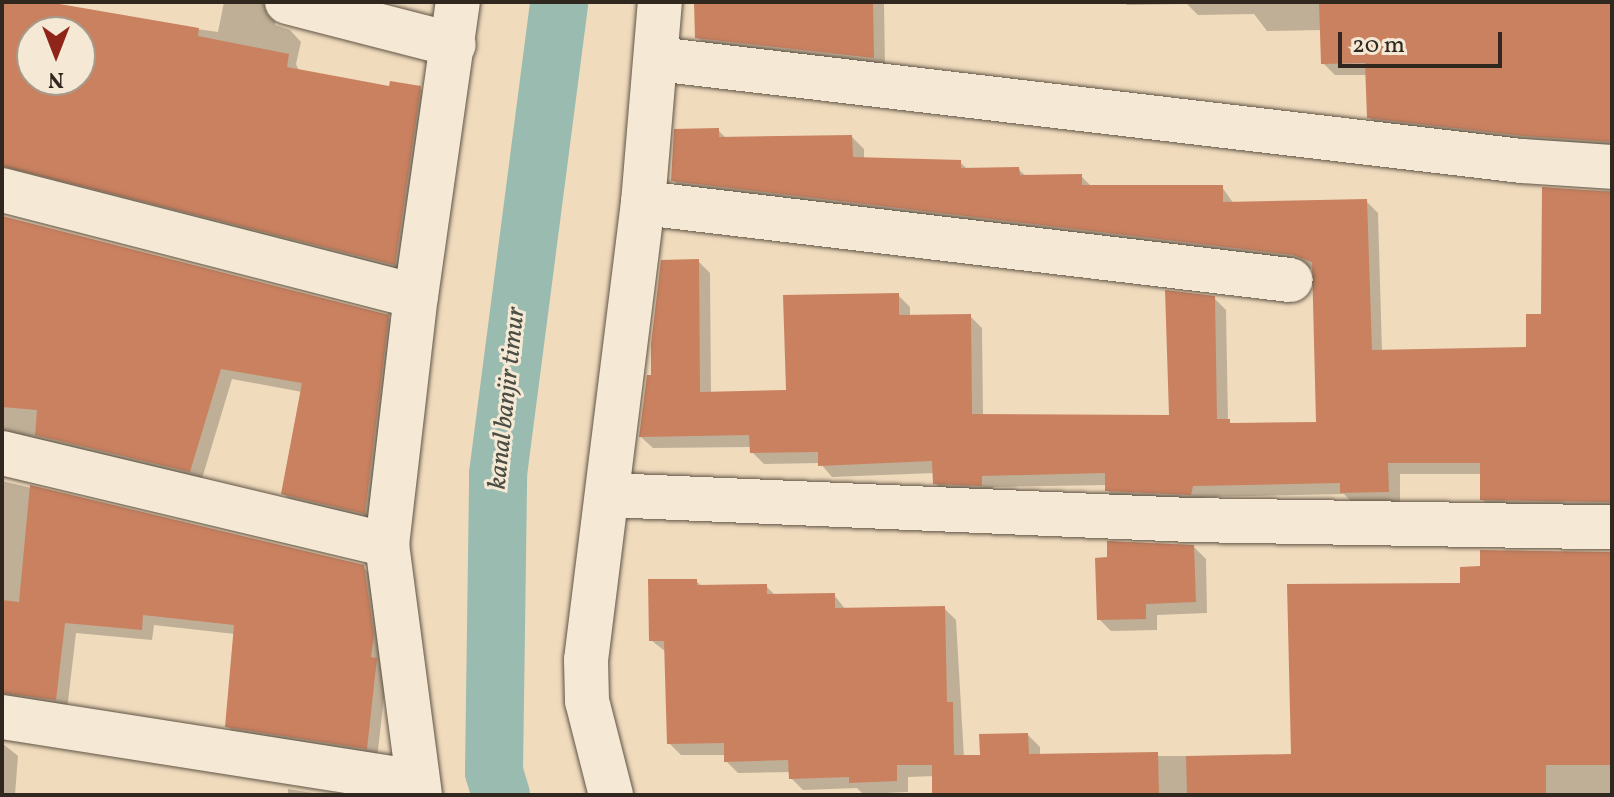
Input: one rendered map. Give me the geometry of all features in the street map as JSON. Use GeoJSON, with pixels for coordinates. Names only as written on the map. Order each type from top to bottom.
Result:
{"type":"FeatureCollection","features":[{"type":"Feature","properties":{"kind":"street"},"geometry":{"type":"LineString","coordinates":[[287,2],[454,45]]}},
{"type":"Feature","properties":{"kind":"street"},"geometry":{"type":"LineString","coordinates":[[2,717],[418,788],[387,545],[416,296],[458,2]]}},
{"type":"Feature","properties":{"kind":"street"},"geometry":{"type":"LineString","coordinates":[[611,795],[587,701],[586,660],[643,203],[660,2]]}},
{"type":"Feature","properties":{"kind":"street"},"geometry":{"type":"LineString","coordinates":[[657,59],[1522,161],[1612,167]]}},
{"type":"Feature","properties":{"kind":"street"},"geometry":{"type":"LineString","coordinates":[[2,190],[416,296]]}},
{"type":"Feature","properties":{"kind":"street"},"geometry":{"type":"LineString","coordinates":[[643,203],[1290,280]]}},
{"type":"Feature","properties":{"kind":"street"},"geometry":{"type":"LineString","coordinates":[[2,453],[387,545]]}},
{"type":"Feature","properties":{"kind":"street"},"geometry":{"type":"LineString","coordinates":[[608,495],[1190,520],[1612,527]]}},
{"type":"Feature","properties":{"kind":"building"},"geometry":{"type":"Polygon","coordinates":[[[2,2],[48,2],[199,28],[198,36],[289,54],[287,67],[389,86],[390,81],[421,86],[395,265],[2,166],[2,2]]]}},
{"type":"Feature","properties":{"kind":"building"},"geometry":{"type":"Polygon","coordinates":[[[694,2],[873,2],[874,58],[695,38],[694,2]]]}},
{"type":"Feature","properties":{"kind":"building"},"geometry":{"type":"Polygon","coordinates":[[[1319,2],[1612,2],[1612,142],[1524,136],[1367,118],[1365,63],[1321,64],[1319,2]]]}},
{"type":"Feature","properties":{"kind":"building"},"geometry":{"type":"Polygon","coordinates":[[[719,128],[719,137],[852,135],[853,157],[961,160],[961,168],[1019,167],[1020,175],[1082,174],[1082,185],[1223,185],[1223,202],[1367,199],[1372,350],[1526,347],[1526,314],[1541,314],[1542,187],[1612,192],[1612,502],[1480,500],[1480,463],[1388,463],[1389,492],[1340,493],[1340,483],[1193,486],[1191,495],[1105,491],[1105,473],[982,476],[982,486],[933,484],[932,461],[818,466],[818,452],[750,453],[749,435],[639,437],[647,375],[651,375],[651,344],[661,260],[699,259],[700,392],[786,390],[783,295],[899,293],[899,315],[971,314],[972,414],[1169,415],[1165,290],[1215,296],[1217,419],[1230,419],[1230,423],[1316,422],[1312,262],[1293,255],[671,181],[674,129],[719,128]]]}},
{"type":"Feature","properties":{"kind":"building"},"geometry":{"type":"Polygon","coordinates":[[[2,216],[389,315],[365,514],[281,494],[302,383],[221,369],[190,472],[35,435],[37,410],[2,407],[2,216]]]}},
{"type":"Feature","properties":{"kind":"building"},"geometry":{"type":"Polygon","coordinates":[[[30,485],[364,565],[374,635],[371,657],[377,658],[367,749],[225,727],[234,625],[143,615],[142,630],[65,623],[56,700],[2,693],[2,600],[19,602],[30,485]]]}},
{"type":"Feature","properties":{"kind":"building"},"geometry":{"type":"Polygon","coordinates":[[[1107,541],[1194,545],[1196,602],[1146,604],[1146,619],[1097,620],[1095,558],[1107,557],[1107,541]]]}},
{"type":"Feature","properties":{"kind":"building"},"geometry":{"type":"Polygon","coordinates":[[[1480,550],[1612,552],[1612,765],[1546,765],[1546,795],[1187,795],[1186,756],[1291,754],[1287,584],[1460,583],[1460,567],[1480,566],[1480,550]]]}},
{"type":"Feature","properties":{"kind":"building"},"geometry":{"type":"Polygon","coordinates":[[[648,579],[697,579],[697,585],[767,584],[767,594],[835,593],[835,608],[945,606],[947,702],[953,702],[954,755],[980,755],[979,734],[1028,733],[1029,754],[1158,752],[1159,795],[932,795],[932,765],[897,765],[897,781],[849,783],[849,777],[789,779],[788,760],[724,762],[724,743],[667,744],[664,641],[649,641],[648,579]]]}},
{"type":"Feature","properties":{"kind":"waterway","name":"kanal banjir timur"},"geometry":{"type":"LineString","coordinates":[[501,795],[494,772],[498,474],[559,2]]}}]}
